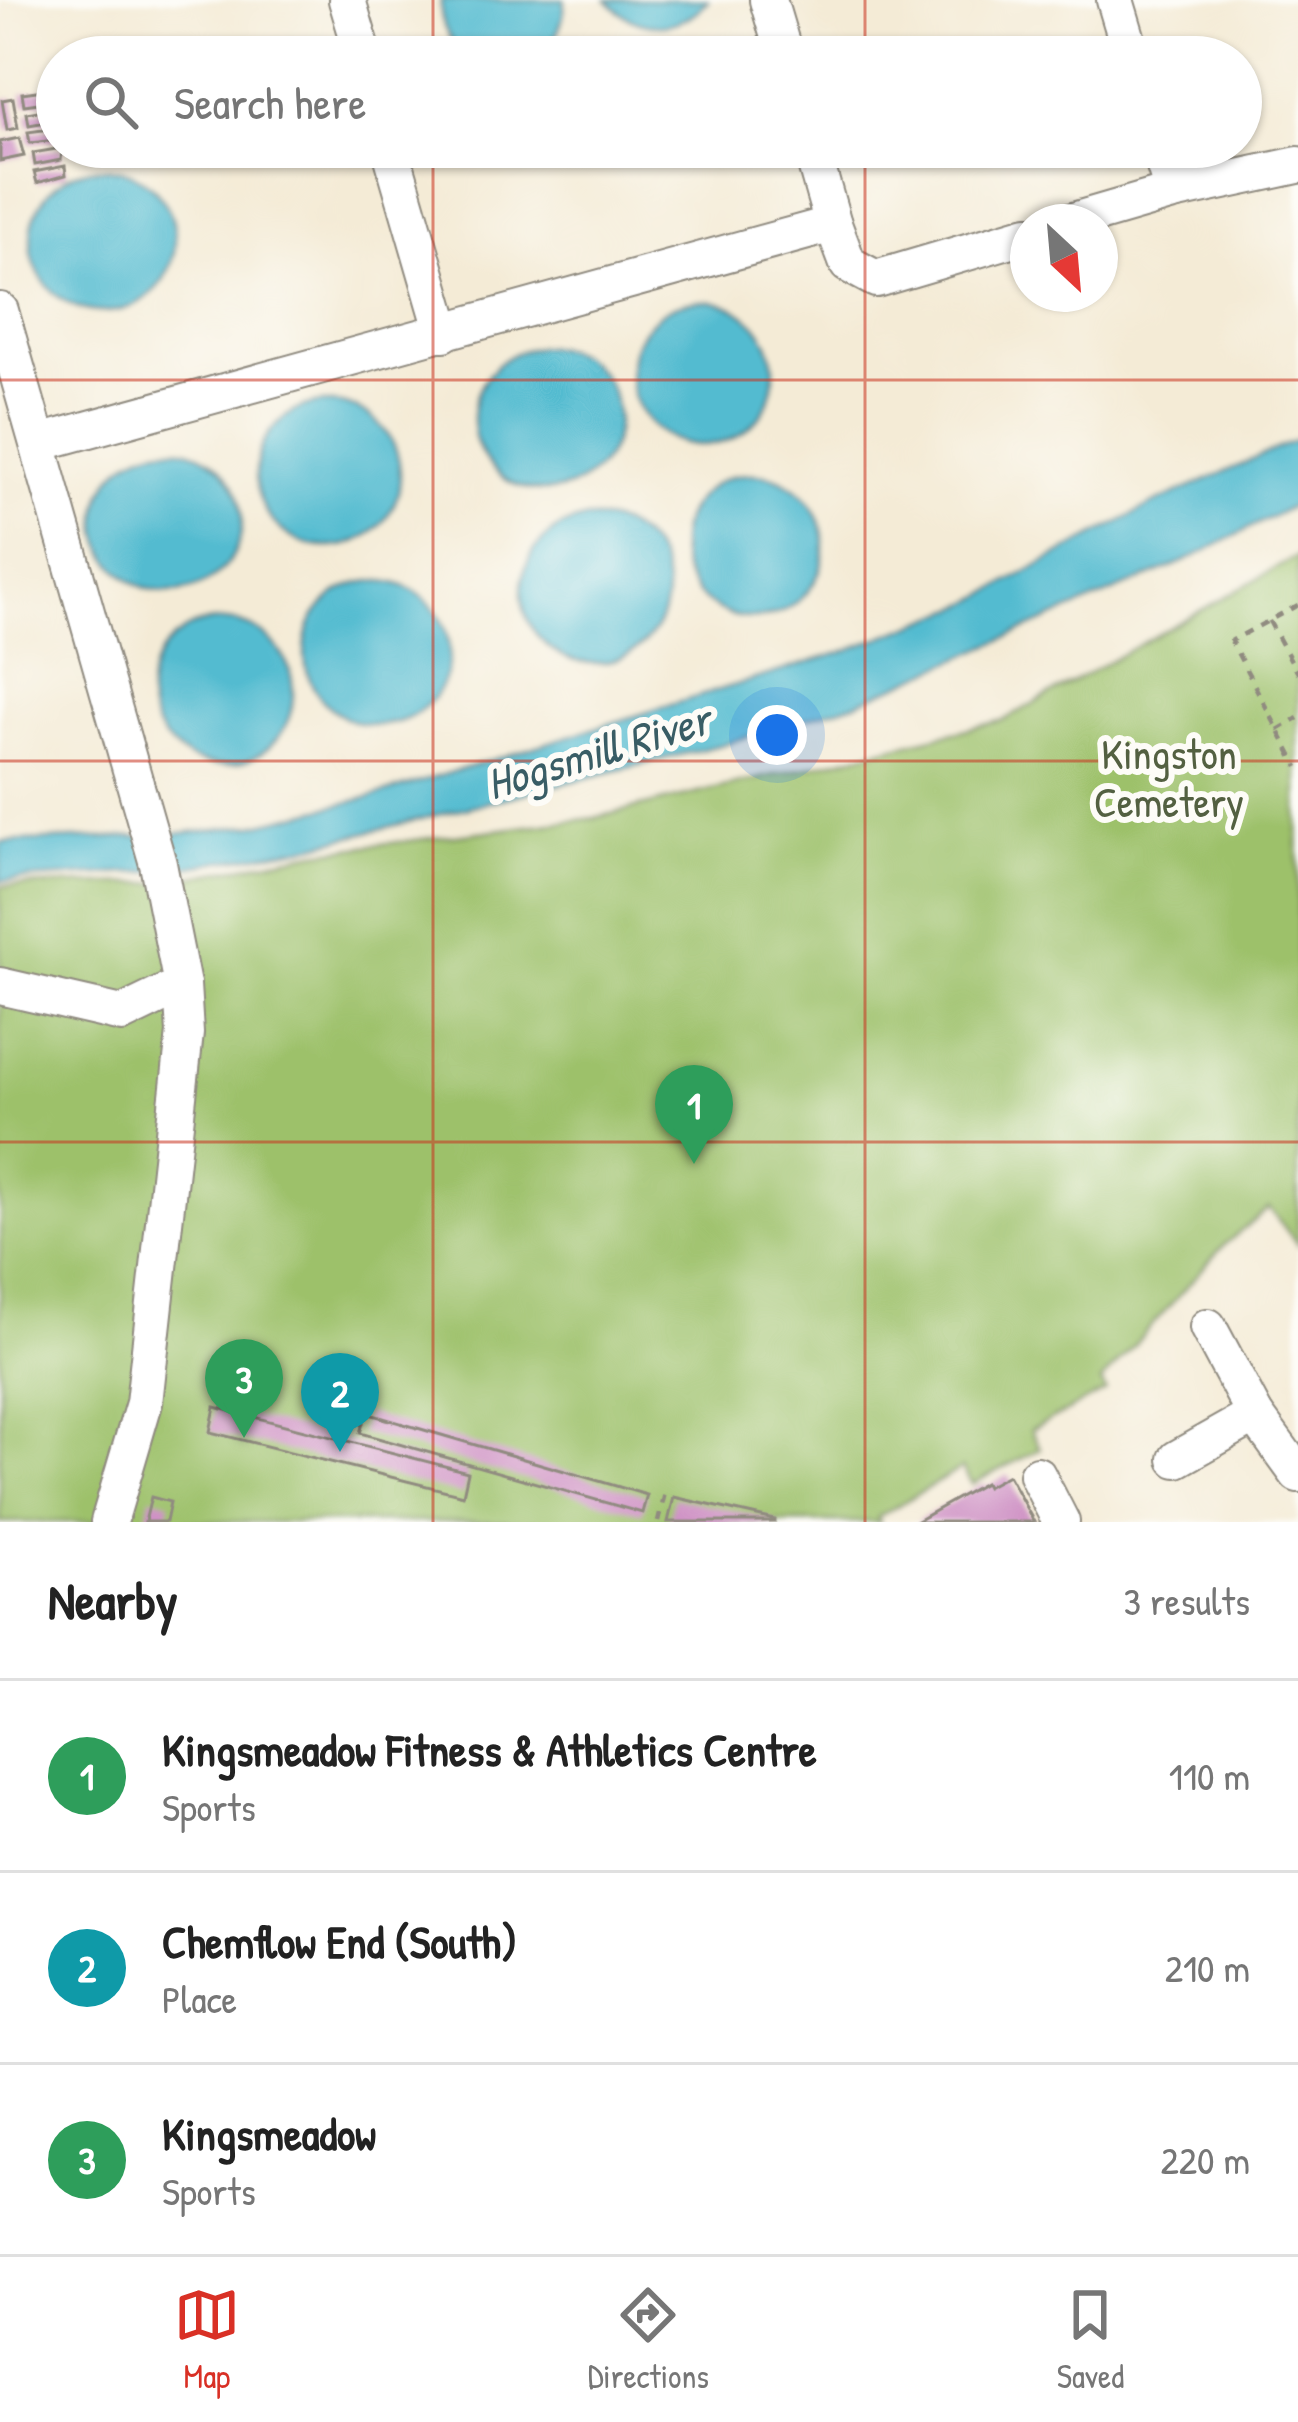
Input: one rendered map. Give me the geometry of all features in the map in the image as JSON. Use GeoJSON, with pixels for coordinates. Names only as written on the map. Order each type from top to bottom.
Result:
{"type":"FeatureCollection","features":[{"type":"Feature","properties":{"kind":"street"},"geometry":{"type":"LineString","coordinates":[[347,0],[358,36]]}},
{"type":"Feature","properties":{"kind":"street"},"geometry":{"type":"LineString","coordinates":[[768,0],[778,36]]}},
{"type":"Feature","properties":{"kind":"street"},"geometry":{"type":"LineString","coordinates":[[1115,0],[1126,36]]}},
{"type":"Feature","properties":{"kind":"street"},"geometry":{"type":"LineString","coordinates":[[1118,208],[1298,165]]}},
{"type":"Feature","properties":{"kind":"street"},"geometry":{"type":"LineString","coordinates":[[396,168],[444,333]]}},
{"type":"Feature","properties":{"kind":"street"},"geometry":{"type":"LineString","coordinates":[[817,168],[848,264],[876,279],[1010,239]]}},
{"type":"Feature","properties":{"kind":"street"},"geometry":{"type":"LineString","coordinates":[[1166,168],[1173,192]]}},
{"type":"Feature","properties":{"kind":"street"},"geometry":{"type":"LineString","coordinates":[[40,443],[833,224]]}},
{"type":"Feature","properties":{"kind":"street"},"geometry":{"type":"LineString","coordinates":[[0,311],[158,864],[182,985],[185,1033],[143,1402],[110,1522]]}},
{"type":"Feature","properties":{"kind":"street"},"geometry":{"type":"LineString","coordinates":[[0,986],[122,1014],[182,985]]}},
{"type":"Feature","properties":{"kind":"street"},"geometry":{"type":"LineString","coordinates":[[1208,1328],[1255,1415],[1298,1474]]}},
{"type":"Feature","properties":{"kind":"street"},"geometry":{"type":"LineString","coordinates":[[1178,1459],[1255,1415]]}},
{"type":"Feature","properties":{"kind":"street"},"geometry":{"type":"LineString","coordinates":[[1036,1475],[1061,1522]]}},
{"type":"Feature","properties":{"kind":"path"},"geometry":{"type":"LineString","coordinates":[[1298,605],[1231,641],[1298,767]]}},
{"type":"Feature","properties":{"kind":"path"},"geometry":{"type":"LineString","coordinates":[[1269,620],[1298,673]]}},
{"type":"Feature","properties":{"kind":"path"},"geometry":{"type":"LineString","coordinates":[[1278,730],[1298,718]]}},
{"type":"Feature","properties":{"kind":"path"},"geometry":{"type":"LineString","coordinates":[[665,1493],[659,1520],[669,1520]]}},
{"type":"Feature","properties":{"kind":"green space","name":"Kingston Cemetery"},"geometry":{"type":"Polygon","coordinates":[[[1298,556],[1298,1245],[1269,1208],[1225,1244],[1101,1382],[1106,1391],[1031,1430],[1040,1449],[972,1484],[962,1468],[878,1517],[880,1522],[0,1522],[0,886],[160,883],[316,852],[594,818],[1004,720],[1298,556]]]}},
{"type":"Feature","properties":{"kind":"water"},"geometry":{"type":"Polygon","coordinates":[[[441,0],[565,0],[555,36],[449,36],[441,0]]]}},
{"type":"Feature","properties":{"kind":"water"},"geometry":{"type":"Polygon","coordinates":[[[607,0],[708,0],[684,19],[658,25],[631,19],[607,0]]]}},
{"type":"Feature","properties":{"kind":"water"},"geometry":{"type":"Polygon","coordinates":[[[103,168],[131,173],[154,189],[170,212],[175,240],[170,268],[154,291],[131,307],[103,312],[75,307],[52,291],[36,268],[31,240],[36,212],[52,189],[75,173],[103,168]]]}},
{"type":"Feature","properties":{"kind":"water"},"geometry":{"type":"Polygon","coordinates":[[[702,301],[730,306],[753,322],[769,345],[774,373],[769,401],[753,424],[730,440],[702,445],[674,440],[651,424],[635,401],[630,373],[635,345],[651,322],[674,306],[702,301]]]}},
{"type":"Feature","properties":{"kind":"water"},"geometry":{"type":"Polygon","coordinates":[[[545,347],[573,352],[596,368],[612,391],[617,419],[612,447],[596,470],[573,486],[545,491],[517,486],[494,470],[478,447],[473,419],[478,391],[494,368],[517,352],[545,347]]]}},
{"type":"Feature","properties":{"kind":"water"},"geometry":{"type":"Polygon","coordinates":[[[328,403],[356,408],[379,424],[395,447],[400,475],[395,503],[379,526],[356,542],[328,547],[300,542],[277,526],[261,503],[256,475],[261,447],[277,424],[300,408],[328,403]]]}},
{"type":"Feature","properties":{"kind":"water","name":"Hogsmill River"},"geometry":{"type":"Polygon","coordinates":[[[1298,439],[1298,503],[1188,560],[855,703],[724,744],[311,846],[162,871],[0,881],[0,842],[154,836],[254,825],[371,797],[843,652],[968,604],[1151,505],[1298,439]]]}},
{"type":"Feature","properties":{"kind":"water"},"geometry":{"type":"Polygon","coordinates":[[[170,448],[198,453],[221,469],[237,492],[242,520],[237,548],[221,571],[198,587],[170,592],[142,587],[119,571],[103,548],[98,520],[103,492],[119,469],[142,453],[170,448]]]}},
{"type":"Feature","properties":{"kind":"water"},"geometry":{"type":"Polygon","coordinates":[[[752,474],[780,479],[803,495],[819,518],[824,546],[819,574],[803,597],[780,613],[752,618],[724,613],[701,597],[685,574],[680,546],[685,518],[701,495],[724,479],[752,474]]]}},
{"type":"Feature","properties":{"kind":"water"},"geometry":{"type":"Polygon","coordinates":[[[594,519],[622,524],[645,540],[661,563],[666,591],[661,619],[645,642],[622,658],[594,663],[566,658],[543,642],[527,619],[522,591],[527,563],[543,540],[566,524],[594,519]]]}},
{"type":"Feature","properties":{"kind":"water"},"geometry":{"type":"Polygon","coordinates":[[[377,581],[405,586],[428,602],[444,625],[449,653],[444,681],[428,704],[405,720],[377,725],[349,720],[326,704],[310,681],[305,653],[310,625],[326,602],[349,586],[377,581]]]}},
{"type":"Feature","properties":{"kind":"water"},"geometry":{"type":"Polygon","coordinates":[[[221,621],[249,626],[272,642],[288,665],[293,693],[288,721],[272,744],[249,760],[221,765],[193,760],[170,744],[154,721],[149,693],[154,665],[170,642],[193,626],[221,621]]]}},
{"type":"Feature","properties":{"kind":"building"},"geometry":{"type":"Polygon","coordinates":[[[36,91],[36,103],[24,105],[22,93],[36,91]]]}},
{"type":"Feature","properties":{"kind":"building"},"geometry":{"type":"Polygon","coordinates":[[[13,98],[18,128],[7,130],[2,100],[13,98]]]}},
{"type":"Feature","properties":{"kind":"building"},"geometry":{"type":"Polygon","coordinates":[[[36,111],[36,124],[29,125],[27,113],[36,111]]]}},
{"type":"Feature","properties":{"kind":"building"},"geometry":{"type":"Polygon","coordinates":[[[19,138],[24,156],[0,161],[0,142],[19,138]]]}},
{"type":"Feature","properties":{"kind":"building"},"geometry":{"type":"Polygon","coordinates":[[[65,168],[66,175],[37,183],[34,172],[65,168]]]}},
{"type":"Feature","properties":{"kind":"building"},"geometry":{"type":"Polygon","coordinates":[[[215,1407],[468,1472],[463,1495],[210,1432],[215,1407]]]}},
{"type":"Feature","properties":{"kind":"building"},"geometry":{"type":"Polygon","coordinates":[[[366,1413],[647,1495],[642,1513],[360,1433],[366,1413]]]}},
{"type":"Feature","properties":{"kind":"building"},"geometry":{"type":"Polygon","coordinates":[[[1008,1475],[1034,1522],[915,1522],[984,1483],[986,1487],[1008,1475]]]}},
{"type":"Feature","properties":{"kind":"building"},"geometry":{"type":"Polygon","coordinates":[[[151,1497],[170,1502],[166,1522],[145,1522],[151,1497]]]}},
{"type":"Feature","properties":{"kind":"building"},"geometry":{"type":"Polygon","coordinates":[[[674,1497],[775,1520],[775,1522],[668,1522],[674,1497]]]}},
{"type":"Feature","properties":{"kind":"place","name":"Kingsmeadow Fitness & Athletics Centre"},"geometry":{"type":"Point","coordinates":[694,1164]}},
{"type":"Feature","properties":{"kind":"place","name":"Kingsmeadow"},"geometry":{"type":"Point","coordinates":[244,1438]}},
{"type":"Feature","properties":{"kind":"place","name":"Chemflow End (South)"},"geometry":{"type":"Point","coordinates":[340,1452]}}]}
